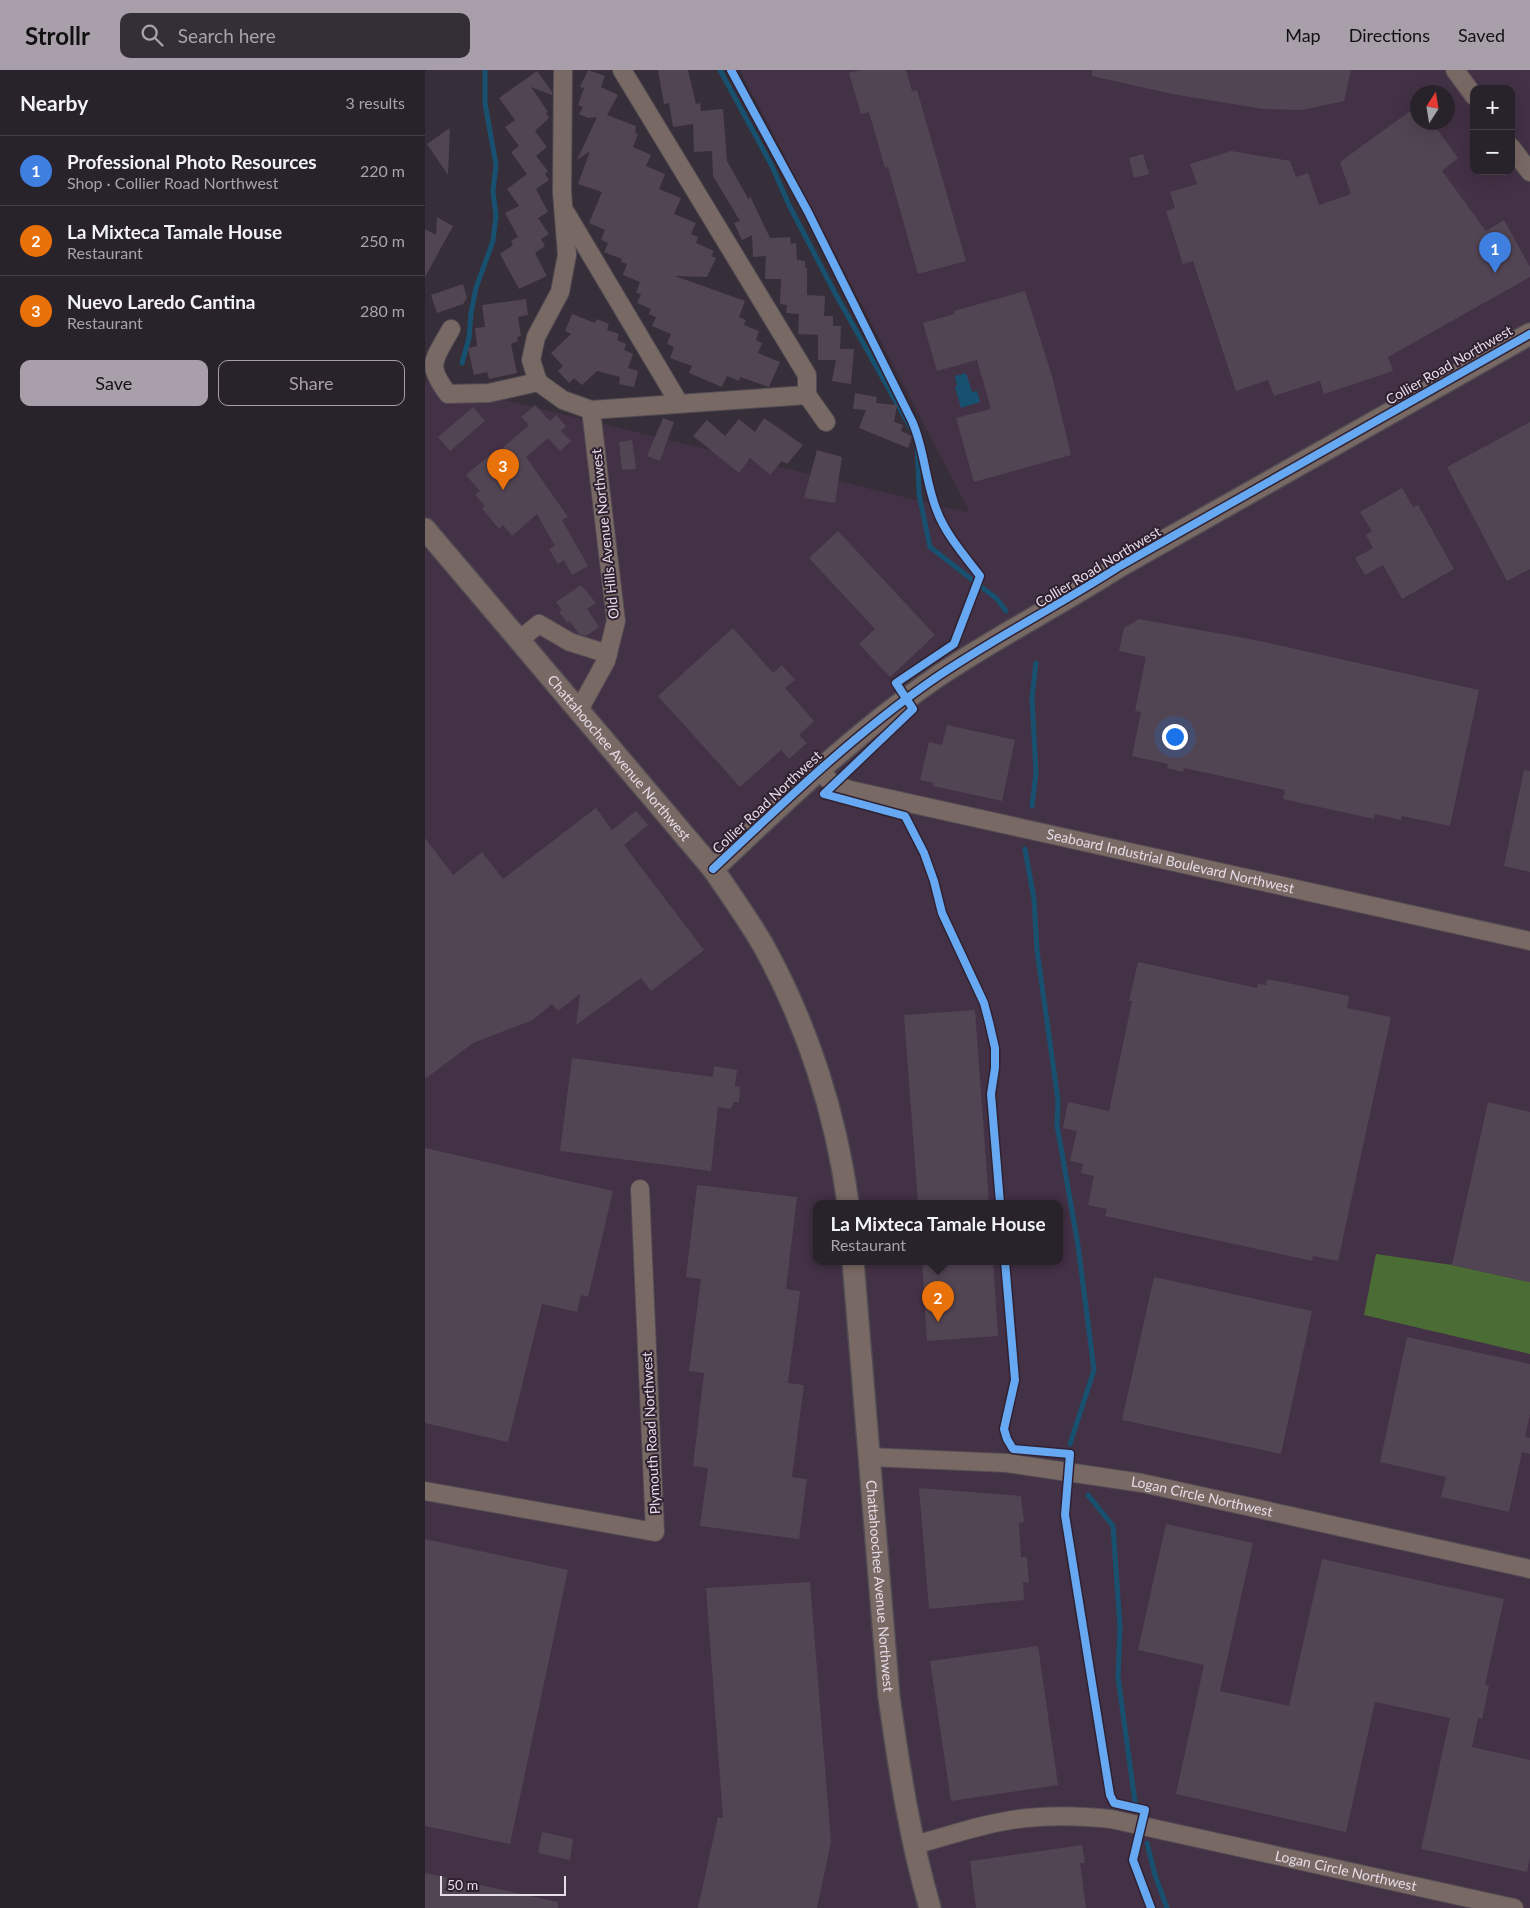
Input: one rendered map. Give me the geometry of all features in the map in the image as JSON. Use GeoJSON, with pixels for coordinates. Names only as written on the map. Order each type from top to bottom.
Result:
{"type":"FeatureCollection","features":[{"type":"Feature","properties":{"kind":"street"},"geometry":{"type":"LineString","coordinates":[[563,70],[563,209],[567,255],[560,292],[535,345],[531,360],[538,382],[563,400],[591,410],[807,395]]}},
{"type":"Feature","properties":{"kind":"street"},"geometry":{"type":"LineString","coordinates":[[622,70],[807,374],[807,395],[826,422]]}},
{"type":"Feature","properties":{"kind":"street"},"geometry":{"type":"LineString","coordinates":[[1455,70],[1470,91]]}},
{"type":"Feature","properties":{"kind":"street"},"geometry":{"type":"LineString","coordinates":[[1515,152],[1530,172]]}},
{"type":"Feature","properties":{"kind":"street"},"geometry":{"type":"LineString","coordinates":[[563,209],[679,403]]}},
{"type":"Feature","properties":{"kind":"street"},"geometry":{"type":"LineString","coordinates":[[451,329],[433,362],[434,377],[448,394],[489,393],[538,382]]}},
{"type":"Feature","properties":{"kind":"street","name":"Collier Road Northwest"},"geometry":{"type":"LineString","coordinates":[[713,869],[818,770],[874,723],[932,680],[991,642],[1060,605],[1120,566],[1530,334]]}},
{"type":"Feature","properties":{"kind":"street","name":"Old Hills Avenue Northwest"},"geometry":{"type":"LineString","coordinates":[[579,710],[607,661],[616,621],[591,410]]}},
{"type":"Feature","properties":{"kind":"street","name":"Chattahoochee Avenue Northwest"},"geometry":{"type":"LineString","coordinates":[[425,529],[713,869],[763,945],[800,1022],[827,1099],[845,1180],[847,1200]]}},
{"type":"Feature","properties":{"kind":"street"},"geometry":{"type":"LineString","coordinates":[[519,640],[539,624],[570,642],[608,654]]}},
{"type":"Feature","properties":{"kind":"street","name":"Seaboard Industrial Boulevard Northwest"},"geometry":{"type":"LineString","coordinates":[[818,770],[834,784],[850,790],[1530,941]]}},
{"type":"Feature","properties":{"kind":"street","name":"Plymouth Road Northwest"},"geometry":{"type":"LineString","coordinates":[[425,1491],[655,1532],[639,1189]]}},
{"type":"Feature","properties":{"kind":"street","name":"Chattahoochee Avenue Northwest"},"geometry":{"type":"LineString","coordinates":[[853,1265],[889,1697],[899,1769],[914,1845],[930,1908]]}},
{"type":"Feature","properties":{"kind":"street","name":"Logan Circle Northwest"},"geometry":{"type":"LineString","coordinates":[[869,1457],[1007,1463],[1142,1483],[1530,1569]]}},
{"type":"Feature","properties":{"kind":"street","name":"Logan Circle Northwest"},"geometry":{"type":"LineString","coordinates":[[914,1845],[993,1824],[1025,1818],[1068,1815],[1111,1819],[1514,1908]]}},
{"type":"Feature","properties":{"kind":"shaded area"},"geometry":{"type":"Polygon","coordinates":[[[740,70],[1530,70],[1530,1908],[425,1908],[425,381],[970,513],[740,70]]]}},
{"type":"Feature","properties":{"kind":"green space"},"geometry":{"type":"Polygon","coordinates":[[[1376,1254],[1452,1265],[1530,1282],[1530,1354],[1364,1315],[1376,1254]]]}},
{"type":"Feature","properties":{"kind":"water"},"geometry":{"type":"Polygon","coordinates":[[[966,373],[972,392],[977,391],[980,402],[961,408],[955,387],[957,386],[955,376],[966,373]]]}},
{"type":"Feature","properties":{"kind":"building"},"geometry":{"type":"Polygon","coordinates":[[[588,70],[605,76],[601,87],[618,95],[607,115],[636,126],[635,133],[638,134],[633,147],[651,155],[646,166],[665,174],[659,189],[681,198],[674,214],[696,223],[691,234],[698,237],[696,243],[714,251],[711,256],[716,258],[707,277],[675,276],[745,301],[739,317],[746,320],[744,325],[759,331],[756,340],[762,343],[758,353],[780,362],[769,387],[740,377],[739,381],[727,376],[722,387],[689,373],[692,366],[670,358],[674,347],[667,344],[671,334],[652,326],[656,317],[649,314],[651,309],[637,303],[641,294],[636,293],[640,282],[623,275],[627,264],[621,262],[622,259],[604,252],[608,243],[601,240],[605,230],[589,223],[602,192],[578,184],[590,151],[577,160],[597,117],[588,118],[579,114],[583,107],[578,105],[584,88],[580,87],[588,70]]]}},
{"type":"Feature","properties":{"kind":"building"},"geometry":{"type":"Polygon","coordinates":[[[658,70],[688,70],[696,104],[700,103],[701,111],[723,109],[727,161],[749,200],[750,196],[770,238],[790,237],[791,244],[796,243],[797,260],[805,261],[805,268],[807,268],[807,295],[825,296],[824,316],[833,316],[833,326],[841,326],[840,349],[854,349],[851,384],[832,381],[836,360],[818,360],[818,335],[798,334],[799,314],[786,313],[787,305],[780,304],[781,279],[765,279],[766,256],[753,257],[752,235],[742,240],[734,223],[740,221],[713,176],[712,151],[694,152],[693,124],[673,127],[669,103],[664,104],[658,70]]]}},
{"type":"Feature","properties":{"kind":"building"},"geometry":{"type":"Polygon","coordinates":[[[860,70],[906,70],[912,91],[917,90],[966,261],[918,274],[888,167],[885,168],[869,112],[861,114],[849,73],[860,70]]]}},
{"type":"Feature","properties":{"kind":"building"},"geometry":{"type":"Polygon","coordinates":[[[1092,70],[1351,70],[1344,101],[1302,110],[1263,109],[1172,94],[1092,76],[1092,70]]]}},
{"type":"Feature","properties":{"kind":"building"},"geometry":{"type":"Polygon","coordinates":[[[537,71],[552,92],[552,95],[531,87],[548,112],[546,113],[549,118],[535,131],[547,147],[536,156],[548,171],[545,174],[549,180],[536,189],[548,212],[538,218],[549,234],[541,239],[545,246],[535,253],[547,276],[519,289],[500,254],[513,245],[511,241],[518,237],[505,213],[519,206],[507,189],[527,174],[511,152],[519,146],[505,127],[515,120],[499,98],[537,71]]]}},
{"type":"Feature","properties":{"kind":"building"},"geometry":{"type":"Polygon","coordinates":[[[1410,111],[1410,130],[1438,130],[1458,158],[1442,171],[1486,231],[1504,220],[1530,267],[1530,277],[1388,357],[1393,371],[1324,394],[1320,381],[1274,396],[1268,380],[1236,391],[1193,261],[1183,264],[1166,211],[1175,208],[1170,192],[1197,184],[1190,164],[1231,151],[1290,161],[1296,177],[1308,173],[1319,205],[1351,194],[1340,162],[1410,111]]]}},
{"type":"Feature","properties":{"kind":"building"},"geometry":{"type":"Polygon","coordinates":[[[450,128],[448,175],[427,144],[450,128]]]}},
{"type":"Feature","properties":{"kind":"building"},"geometry":{"type":"Polygon","coordinates":[[[1143,154],[1149,174],[1134,178],[1129,158],[1143,154]]]}},
{"type":"Feature","properties":{"kind":"building"},"geometry":{"type":"Polygon","coordinates":[[[437,217],[453,226],[425,277],[425,229],[436,235],[437,217]]]}},
{"type":"Feature","properties":{"kind":"building"},"geometry":{"type":"Polygon","coordinates":[[[463,284],[467,298],[463,304],[437,313],[431,295],[463,284]]]}},
{"type":"Feature","properties":{"kind":"building"},"geometry":{"type":"Polygon","coordinates":[[[1025,291],[1052,376],[1071,455],[974,482],[956,418],[991,409],[977,360],[937,371],[923,323],[954,314],[954,311],[1025,291]]]}},
{"type":"Feature","properties":{"kind":"building"},"geometry":{"type":"Polygon","coordinates":[[[526,299],[528,315],[518,317],[521,336],[517,337],[518,341],[511,344],[517,373],[489,379],[487,372],[474,375],[468,348],[477,346],[475,328],[485,327],[482,305],[526,299]]]}},
{"type":"Feature","properties":{"kind":"building"},"geometry":{"type":"Polygon","coordinates":[[[572,314],[595,323],[597,319],[609,324],[607,330],[619,334],[617,340],[626,344],[624,350],[633,354],[628,368],[638,371],[634,387],[619,384],[620,377],[597,371],[582,385],[574,378],[569,383],[558,371],[563,366],[551,353],[571,334],[565,331],[572,314]]]}},
{"type":"Feature","properties":{"kind":"building"},"geometry":{"type":"Polygon","coordinates":[[[855,393],[877,397],[876,403],[897,405],[894,422],[903,425],[901,431],[912,436],[908,448],[859,428],[866,410],[853,409],[855,393]]]}},
{"type":"Feature","properties":{"kind":"building"},"geometry":{"type":"Polygon","coordinates":[[[535,405],[550,421],[556,415],[566,426],[561,431],[571,441],[560,451],[548,438],[526,457],[568,517],[562,520],[588,566],[572,575],[564,560],[558,564],[549,549],[555,546],[537,514],[512,536],[503,525],[499,529],[482,508],[485,506],[475,495],[480,491],[466,475],[496,450],[498,452],[529,425],[521,417],[535,405]]]}},
{"type":"Feature","properties":{"kind":"building"},"geometry":{"type":"Polygon","coordinates":[[[473,407],[485,421],[450,451],[438,437],[473,407]]]}},
{"type":"Feature","properties":{"kind":"building"},"geometry":{"type":"Polygon","coordinates":[[[663,418],[674,422],[660,461],[647,456],[663,418]]]}},
{"type":"Feature","properties":{"kind":"building"},"geometry":{"type":"Polygon","coordinates":[[[764,418],[803,445],[787,464],[782,461],[770,475],[750,458],[739,473],[693,436],[707,420],[725,436],[739,419],[755,432],[764,418]]]}},
{"type":"Feature","properties":{"kind":"building"},"geometry":{"type":"Polygon","coordinates":[[[1530,422],[1530,569],[1507,581],[1447,467],[1530,422]]]}},
{"type":"Feature","properties":{"kind":"building"},"geometry":{"type":"Polygon","coordinates":[[[632,440],[636,469],[622,470],[619,442],[632,440]]]}},
{"type":"Feature","properties":{"kind":"building"},"geometry":{"type":"Polygon","coordinates":[[[817,450],[842,457],[835,503],[804,498],[817,450]]]}},
{"type":"Feature","properties":{"kind":"building"},"geometry":{"type":"Polygon","coordinates":[[[1402,488],[1413,507],[1418,505],[1454,569],[1402,599],[1383,565],[1365,575],[1355,558],[1373,548],[1366,535],[1372,531],[1360,512],[1402,488]]]}},
{"type":"Feature","properties":{"kind":"building"},"geometry":{"type":"Polygon","coordinates":[[[838,531],[935,635],[890,677],[859,644],[875,629],[809,558],[838,531]]]}},
{"type":"Feature","properties":{"kind":"building"},"geometry":{"type":"Polygon","coordinates":[[[581,585],[596,603],[587,609],[599,627],[586,636],[579,634],[570,621],[567,623],[559,612],[562,610],[556,602],[581,585]]]}},
{"type":"Feature","properties":{"kind":"building"},"geometry":{"type":"Polygon","coordinates":[[[1139,619],[1255,640],[1479,690],[1450,826],[1402,816],[1401,820],[1375,814],[1374,819],[1283,799],[1285,790],[1184,768],[1183,772],[1167,768],[1168,764],[1132,756],[1141,712],[1135,711],[1146,657],[1119,651],[1124,628],[1139,619]]]}},
{"type":"Feature","properties":{"kind":"building"},"geometry":{"type":"Polygon","coordinates":[[[733,628],[773,673],[782,665],[795,680],[785,688],[814,721],[799,735],[807,743],[789,759],[781,750],[740,787],[658,696],[733,628]]]}},
{"type":"Feature","properties":{"kind":"building"},"geometry":{"type":"Polygon","coordinates":[[[947,725],[1015,740],[1002,801],[933,786],[934,783],[920,780],[929,742],[942,745],[947,725]]]}},
{"type":"Feature","properties":{"kind":"building"},"geometry":{"type":"Polygon","coordinates":[[[1524,770],[1530,771],[1530,872],[1504,866],[1524,770]]]}},
{"type":"Feature","properties":{"kind":"building"},"geometry":{"type":"Polygon","coordinates":[[[596,808],[612,830],[636,811],[648,825],[624,845],[704,950],[651,991],[641,978],[576,1025],[580,994],[558,1011],[552,1004],[533,1020],[473,1043],[425,1079],[425,838],[453,875],[482,852],[503,879],[596,808]]]}},
{"type":"Feature","properties":{"kind":"building"},"geometry":{"type":"Polygon","coordinates":[[[1138,962],[1257,988],[1258,984],[1266,985],[1267,979],[1349,996],[1347,1008],[1391,1017],[1338,1261],[1313,1256],[1312,1261],[1105,1216],[1107,1209],[1088,1205],[1094,1176],[1081,1173],[1083,1164],[1070,1161],[1077,1131],[1063,1128],[1068,1102],[1109,1111],[1132,1001],[1129,1001],[1138,962]]]}},
{"type":"Feature","properties":{"kind":"building"},"geometry":{"type":"Polygon","coordinates":[[[975,1010],[989,1200],[918,1200],[904,1015],[975,1010]]]}},
{"type":"Feature","properties":{"kind":"building"},"geometry":{"type":"Polygon","coordinates":[[[572,1058],[713,1077],[714,1066],[737,1070],[735,1086],[740,1087],[739,1102],[734,1102],[731,1109],[718,1107],[711,1171],[560,1151],[572,1058]]]}},
{"type":"Feature","properties":{"kind":"building"},"geometry":{"type":"Polygon","coordinates":[[[1488,1102],[1530,1112],[1530,1282],[1452,1265],[1488,1102]]]}},
{"type":"Feature","properties":{"kind":"building"},"geometry":{"type":"Polygon","coordinates":[[[425,1148],[613,1191],[588,1297],[581,1295],[577,1312],[542,1304],[508,1442],[425,1423],[425,1148]]]}},
{"type":"Feature","properties":{"kind":"building"},"geometry":{"type":"Polygon","coordinates":[[[697,1185],[797,1197],[786,1289],[800,1291],[788,1383],[804,1385],[792,1477],[807,1479],[799,1539],[700,1526],[708,1468],[693,1466],[704,1373],[689,1371],[701,1279],[686,1277],[697,1185]]]}},
{"type":"Feature","properties":{"kind":"building"},"geometry":{"type":"Polygon","coordinates":[[[922,1265],[993,1265],[998,1336],[927,1341],[922,1265]]]}},
{"type":"Feature","properties":{"kind":"building"},"geometry":{"type":"Polygon","coordinates":[[[1154,1277],[1312,1311],[1281,1454],[1122,1420],[1154,1277]]]}},
{"type":"Feature","properties":{"kind":"building"},"geometry":{"type":"Polygon","coordinates":[[[1407,1337],[1530,1364],[1530,1414],[1525,1437],[1530,1438],[1530,1454],[1522,1452],[1509,1512],[1441,1497],[1446,1477],[1380,1462],[1407,1337]]]}},
{"type":"Feature","properties":{"kind":"building"},"geometry":{"type":"Polygon","coordinates":[[[919,1488],[1021,1496],[1024,1522],[1019,1523],[1021,1557],[1027,1557],[1029,1583],[1023,1582],[1024,1600],[929,1609],[919,1488]]]}},
{"type":"Feature","properties":{"kind":"building"},"geometry":{"type":"Polygon","coordinates":[[[1166,1524],[1253,1543],[1220,1691],[1289,1706],[1322,1559],[1504,1599],[1485,1685],[1489,1686],[1482,1719],[1478,1718],[1472,1747],[1530,1760],[1530,1858],[1527,1872],[1421,1849],[1450,1718],[1375,1702],[1346,1832],[1176,1794],[1204,1665],[1138,1650],[1166,1524]]]}},
{"type":"Feature","properties":{"kind":"building"},"geometry":{"type":"Polygon","coordinates":[[[425,1539],[568,1570],[510,1844],[425,1826],[425,1539]]]}},
{"type":"Feature","properties":{"kind":"building"},"geometry":{"type":"Polygon","coordinates":[[[810,1582],[831,1842],[817,1908],[698,1908],[718,1817],[723,1818],[706,1588],[810,1582]]]}},
{"type":"Feature","properties":{"kind":"building"},"geometry":{"type":"Polygon","coordinates":[[[1038,1646],[1058,1785],[951,1801],[930,1661],[1038,1646]]]}},
{"type":"Feature","properties":{"kind":"building"},"geometry":{"type":"Polygon","coordinates":[[[542,1832],[573,1839],[570,1860],[538,1853],[542,1832]]]}},
{"type":"Feature","properties":{"kind":"building"},"geometry":{"type":"Polygon","coordinates":[[[1082,1845],[1085,1863],[1080,1863],[1086,1908],[976,1908],[970,1861],[1082,1845]]]}},
{"type":"Feature","properties":{"kind":"building"},"geometry":{"type":"Polygon","coordinates":[[[425,1873],[558,1902],[558,1908],[425,1908],[425,1873]]]}},
{"type":"Feature","properties":{"kind":"waterway"},"geometry":{"type":"LineString","coordinates":[[462,363],[469,338],[476,288],[493,241],[496,216],[493,191],[496,165],[485,103],[485,70]]}},
{"type":"Feature","properties":{"kind":"waterway"},"geometry":{"type":"LineString","coordinates":[[720,70],[772,166],[789,205],[835,293],[917,439],[919,494],[930,547],[997,599],[1006,611]]}},
{"type":"Feature","properties":{"kind":"waterway"},"geometry":{"type":"LineString","coordinates":[[1032,806],[1036,773],[1032,698],[1036,663]]}},
{"type":"Feature","properties":{"kind":"waterway"},"geometry":{"type":"LineString","coordinates":[[1025,849],[1034,899],[1037,950],[1058,1100],[1057,1125],[1078,1245],[1094,1370],[1070,1444]]}},
{"type":"Feature","properties":{"kind":"waterway"},"geometry":{"type":"LineString","coordinates":[[1088,1495],[1113,1526],[1120,1627],[1118,1677],[1135,1802]]}},
{"type":"Feature","properties":{"kind":"waterway"},"geometry":{"type":"LineString","coordinates":[[1147,1843],[1155,1875],[1167,1908]]}},
{"type":"Feature","properties":{"kind":"cycle path"},"geometry":{"type":"LineString","coordinates":[[731,70],[808,212],[912,421],[920,443],[933,500],[941,520],[956,545],[980,576],[954,644],[896,683],[913,709],[824,794],[905,816],[924,853],[934,881],[942,913],[984,1003],[995,1048],[995,1068],[991,1094],[1000,1200]]}},
{"type":"Feature","properties":{"kind":"cycle path"},"geometry":{"type":"LineString","coordinates":[[713,869],[846,747],[873,724],[931,681],[1120,566],[1530,334]]}},
{"type":"Feature","properties":{"kind":"cycle path"},"geometry":{"type":"LineString","coordinates":[[1005,1265],[1015,1380],[1004,1429],[1013,1449],[1070,1454],[1065,1515],[1110,1795],[1114,1803],[1145,1810],[1133,1860],[1151,1908]]}},
{"type":"Feature","properties":{"kind":"place","name":"Professional Photo Resources"},"geometry":{"type":"Point","coordinates":[1495,273]}},
{"type":"Feature","properties":{"kind":"place","name":"Nuevo Laredo Cantina"},"geometry":{"type":"Point","coordinates":[503,490]}},
{"type":"Feature","properties":{"kind":"place","name":"La Mixteca Tamale House"},"geometry":{"type":"Point","coordinates":[938,1322]}}]}
